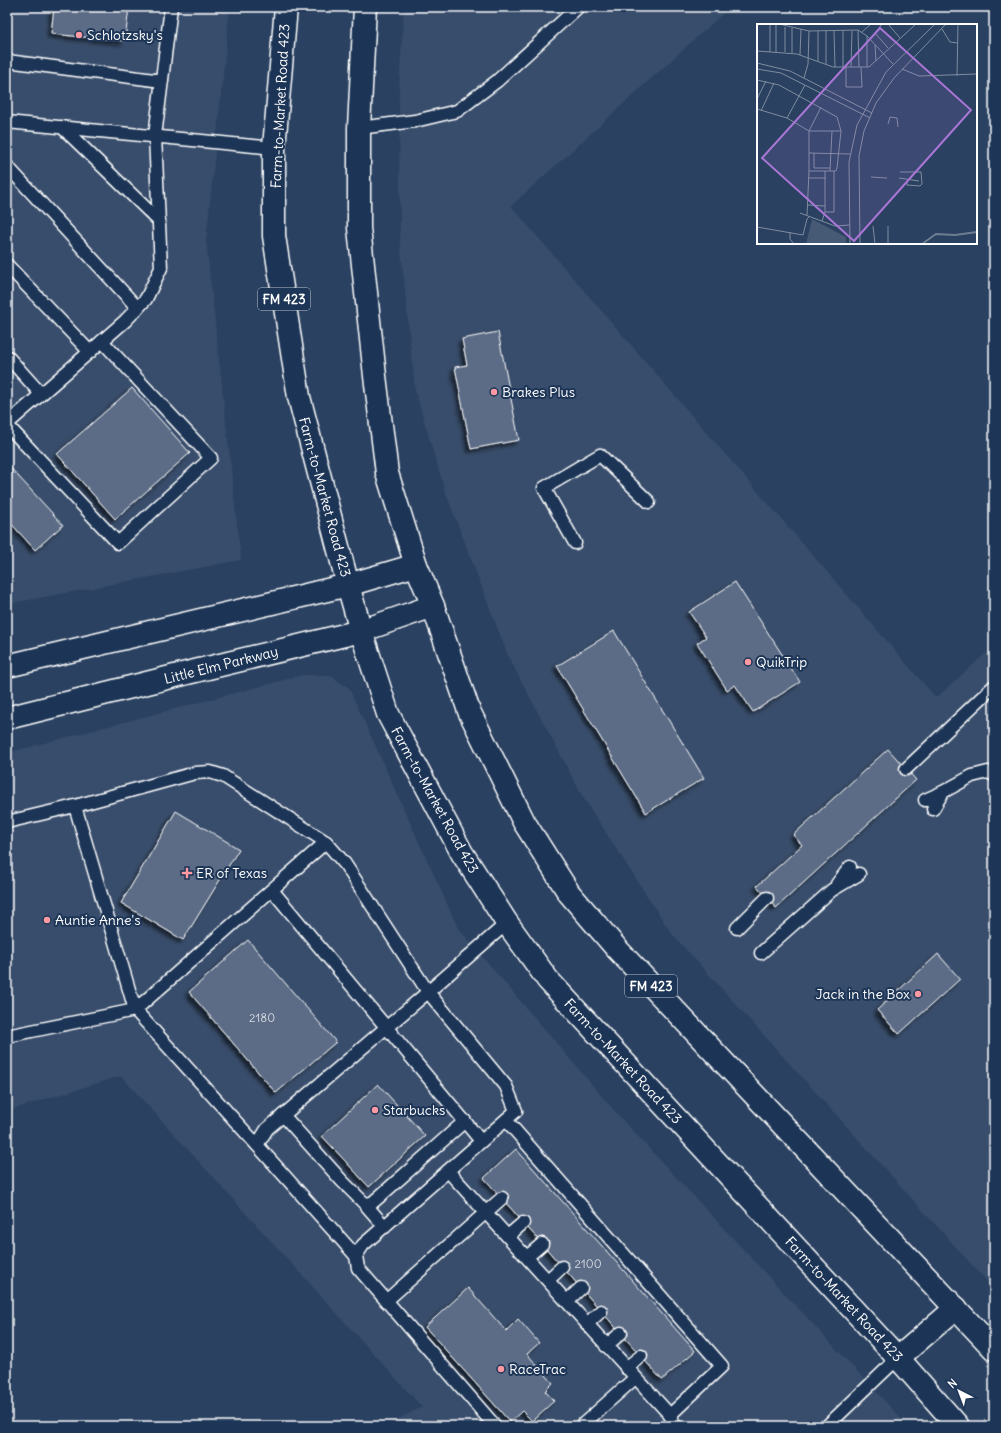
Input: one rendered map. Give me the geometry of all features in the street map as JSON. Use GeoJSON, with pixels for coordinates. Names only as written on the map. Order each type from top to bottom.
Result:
{"type":"FeatureCollection","features":[{"type":"Feature","properties":{"kind":"main road","name":"Farm-to-Market Road 423"},"geometry":{"type":"LineString","coordinates":[[286,7],[274,148],[274,236],[299,398],[361,631],[388,714],[462,854],[506,924],[548,980],[898,1358],[958,1426]]}},
{"type":"Feature","properties":{"kind":"main road","name":"FM 423"},"geometry":{"type":"LineString","coordinates":[[365,7],[359,128],[359,228],[387,473],[416,565],[433,606],[469,711],[524,822],[569,893],[618,950],[994,1348]]}},
{"type":"Feature","properties":{"kind":"main road"},"geometry":{"type":"LineString","coordinates":[[7,666],[348,584],[416,565]]}},
{"type":"Feature","properties":{"kind":"main road","name":"Little Elm Parkway"},"geometry":{"type":"LineString","coordinates":[[7,718],[361,631],[433,606]]}},
{"type":"Feature","properties":{"kind":"main road"},"geometry":{"type":"LineString","coordinates":[[898,1358],[956,1308]]}},
{"type":"Feature","properties":{"kind":"lane"},"geometry":{"type":"LineString","coordinates":[[102,341],[211,458],[118,543],[7,424],[137,309],[146,299],[161,268],[155,136],[171,7]]}},
{"type":"Feature","properties":{"kind":"lane"},"geometry":{"type":"LineString","coordinates":[[359,128],[415,121],[457,111],[497,81],[578,7]]}},
{"type":"Feature","properties":{"kind":"lane"},"geometry":{"type":"LineString","coordinates":[[7,61],[162,81]]}},
{"type":"Feature","properties":{"kind":"lane"},"geometry":{"type":"LineString","coordinates":[[7,122],[274,148]]}},
{"type":"Feature","properties":{"kind":"lane"},"geometry":{"type":"LineString","coordinates":[[62,127],[159,221]]}},
{"type":"Feature","properties":{"kind":"lane"},"geometry":{"type":"LineString","coordinates":[[7,166],[137,309]]}},
{"type":"Feature","properties":{"kind":"lane"},"geometry":{"type":"LineString","coordinates":[[7,265],[90,352]]}},
{"type":"Feature","properties":{"kind":"lane"},"geometry":{"type":"LineString","coordinates":[[7,356],[41,394]]}},
{"type":"Feature","properties":{"kind":"lane"},"geometry":{"type":"LineString","coordinates":[[574,542],[544,488],[600,455],[649,502]]}},
{"type":"Feature","properties":{"kind":"lane"},"geometry":{"type":"LineString","coordinates":[[906,769],[994,686]]}},
{"type":"Feature","properties":{"kind":"lane"},"geometry":{"type":"LineString","coordinates":[[7,822],[75,806],[195,773],[210,772],[223,776],[326,842],[345,864],[428,992],[506,1086],[516,1111],[363,1245],[356,1256]]}},
{"type":"Feature","properties":{"kind":"lane"},"geometry":{"type":"LineString","coordinates":[[925,800],[972,776],[988,772],[994,775]]}},
{"type":"Feature","properties":{"kind":"lane"},"geometry":{"type":"LineString","coordinates":[[933,809],[943,792]]}},
{"type":"Feature","properties":{"kind":"lane"},"geometry":{"type":"LineString","coordinates":[[75,806],[134,1010],[356,1256],[358,1268],[495,1426]]}},
{"type":"Feature","properties":{"kind":"lane"},"geometry":{"type":"LineString","coordinates":[[7,1036],[134,1010],[326,842]]}},
{"type":"Feature","properties":{"kind":"lane"},"geometry":{"type":"LineString","coordinates":[[761,953],[855,870]]}},
{"type":"Feature","properties":{"kind":"lane"},"geometry":{"type":"LineString","coordinates":[[272,890],[481,1141]]}},
{"type":"Feature","properties":{"kind":"lane"},"geometry":{"type":"LineString","coordinates":[[737,928],[768,898]]}},
{"type":"Feature","properties":{"kind":"lane"},"geometry":{"type":"LineString","coordinates":[[257,1145],[267,1129],[506,924]]}},
{"type":"Feature","properties":{"kind":"lane"},"geometry":{"type":"LineString","coordinates":[[283,1115],[342,1181],[385,1226]]}},
{"type":"Feature","properties":{"kind":"lane"},"geometry":{"type":"LineString","coordinates":[[448,1171],[567,1301],[672,1420],[722,1366],[677,1324],[538,1165],[506,1120]]}},
{"type":"Feature","properties":{"kind":"lane"},"geometry":{"type":"LineString","coordinates":[[365,1204],[372,1203],[465,1121]]}},
{"type":"Feature","properties":{"kind":"lane"},"geometry":{"type":"LineString","coordinates":[[386,1301],[502,1198]]}},
{"type":"Feature","properties":{"kind":"lane"},"geometry":{"type":"LineString","coordinates":[[508,1236],[523,1222]]}},
{"type":"Feature","properties":{"kind":"lane"},"geometry":{"type":"LineString","coordinates":[[527,1257],[542,1244]]}},
{"type":"Feature","properties":{"kind":"lane"},"geometry":{"type":"LineString","coordinates":[[548,1280],[562,1267]]}},
{"type":"Feature","properties":{"kind":"lane"},"geometry":{"type":"LineString","coordinates":[[567,1301],[581,1288]]}},
{"type":"Feature","properties":{"kind":"lane"},"geometry":{"type":"LineString","coordinates":[[587,1324],[601,1311]]}},
{"type":"Feature","properties":{"kind":"lane"},"geometry":{"type":"LineString","coordinates":[[606,1346],[621,1333]]}},
{"type":"Feature","properties":{"kind":"lane"},"geometry":{"type":"LineString","coordinates":[[626,1368],[641,1356]]}},
{"type":"Feature","properties":{"kind":"lane"},"geometry":{"type":"LineString","coordinates":[[827,1426],[898,1358]]}},
{"type":"Feature","properties":{"kind":"lane"},"geometry":{"type":"LineString","coordinates":[[581,1426],[635,1378]]}},
{"type":"Feature","properties":{"kind":"shaded area"},"geometry":{"type":"Polygon","coordinates":[[[7,7],[230,7],[206,241],[241,560],[7,604],[7,7]]]}},
{"type":"Feature","properties":{"kind":"shaded area"},"geometry":{"type":"Polygon","coordinates":[[[404,7],[730,7],[511,206],[936,698],[994,646],[994,1289],[672,934],[584,799],[509,658],[445,491],[415,390],[400,240],[399,89],[404,7]]]}},
{"type":"Feature","properties":{"kind":"shaded area"},"geometry":{"type":"Polygon","coordinates":[[[303,675],[331,676],[349,688],[458,928],[617,1114],[908,1426],[384,1426],[422,1407],[121,1076],[7,1111],[7,753],[303,675]]]}},
{"type":"Feature","properties":{"kind":"building"},"geometry":{"type":"Polygon","coordinates":[[[54,7],[129,7],[125,41],[51,34],[54,7]]]}},
{"type":"Feature","properties":{"kind":"building"},"geometry":{"type":"Polygon","coordinates":[[[498,332],[519,440],[471,449],[455,367],[467,365],[462,339],[498,332]]]}},
{"type":"Feature","properties":{"kind":"building"},"geometry":{"type":"Polygon","coordinates":[[[132,388],[190,453],[115,519],[57,454],[132,388]]]}},
{"type":"Feature","properties":{"kind":"building"},"geometry":{"type":"Polygon","coordinates":[[[7,464],[63,525],[35,550],[7,519],[7,464]]]}},
{"type":"Feature","properties":{"kind":"building","name":"QuikTrip"},"geometry":{"type":"Polygon","coordinates":[[[735,582],[800,682],[753,712],[735,685],[727,690],[697,643],[706,637],[689,612],[735,582]]]}},
{"type":"Feature","properties":{"kind":"building"},"geometry":{"type":"Polygon","coordinates":[[[614,631],[704,778],[646,813],[557,666],[614,631]]]}},
{"type":"Feature","properties":{"kind":"building"},"geometry":{"type":"Polygon","coordinates":[[[888,749],[916,780],[776,908],[757,886],[802,845],[793,835],[888,749]]]}},
{"type":"Feature","properties":{"kind":"building"},"geometry":{"type":"Polygon","coordinates":[[[176,811],[239,849],[183,940],[121,903],[176,811]]]}},
{"type":"Feature","properties":{"kind":"building"},"geometry":{"type":"Polygon","coordinates":[[[248,940],[336,1042],[276,1093],[189,992],[248,940]]]}},
{"type":"Feature","properties":{"kind":"building","name":"Jack in the Box"},"geometry":{"type":"Polygon","coordinates":[[[938,954],[960,979],[899,1034],[877,1010],[938,954]]]}},
{"type":"Feature","properties":{"kind":"building","name":"Starbucks"},"geometry":{"type":"Polygon","coordinates":[[[378,1084],[425,1136],[369,1187],[322,1136],[378,1084]]]}},
{"type":"Feature","properties":{"kind":"building"},"geometry":{"type":"Polygon","coordinates":[[[516,1149],[695,1351],[662,1380],[484,1178],[516,1149]]]}},
{"type":"Feature","properties":{"kind":"building","name":"RaceTrac"},"geometry":{"type":"Polygon","coordinates":[[[468,1288],[506,1331],[518,1319],[539,1343],[527,1354],[553,1383],[545,1391],[554,1401],[532,1421],[522,1411],[510,1422],[425,1327],[468,1288]]]}},
{"type":"Feature","properties":{"kind":"place","name":"Schlotzsky's"},"geometry":{"type":"Point","coordinates":[79,35]}},
{"type":"Feature","properties":{"kind":"place","name":"Brakes Plus"},"geometry":{"type":"Point","coordinates":[494,392]}},
{"type":"Feature","properties":{"kind":"place","name":"QuikTrip"},"geometry":{"type":"Point","coordinates":[748,662]}},
{"type":"Feature","properties":{"kind":"place","name":"ER of Texas"},"geometry":{"type":"Point","coordinates":[187,873]}},
{"type":"Feature","properties":{"kind":"place","name":"Auntie Anne's"},"geometry":{"type":"Point","coordinates":[47,920]}},
{"type":"Feature","properties":{"kind":"place","name":"Jack in the Box"},"geometry":{"type":"Point","coordinates":[918,994]}},
{"type":"Feature","properties":{"kind":"place","name":"Starbucks"},"geometry":{"type":"Point","coordinates":[375,1110]}},
{"type":"Feature","properties":{"kind":"place","name":"RaceTrac"},"geometry":{"type":"Point","coordinates":[501,1369]}}]}
